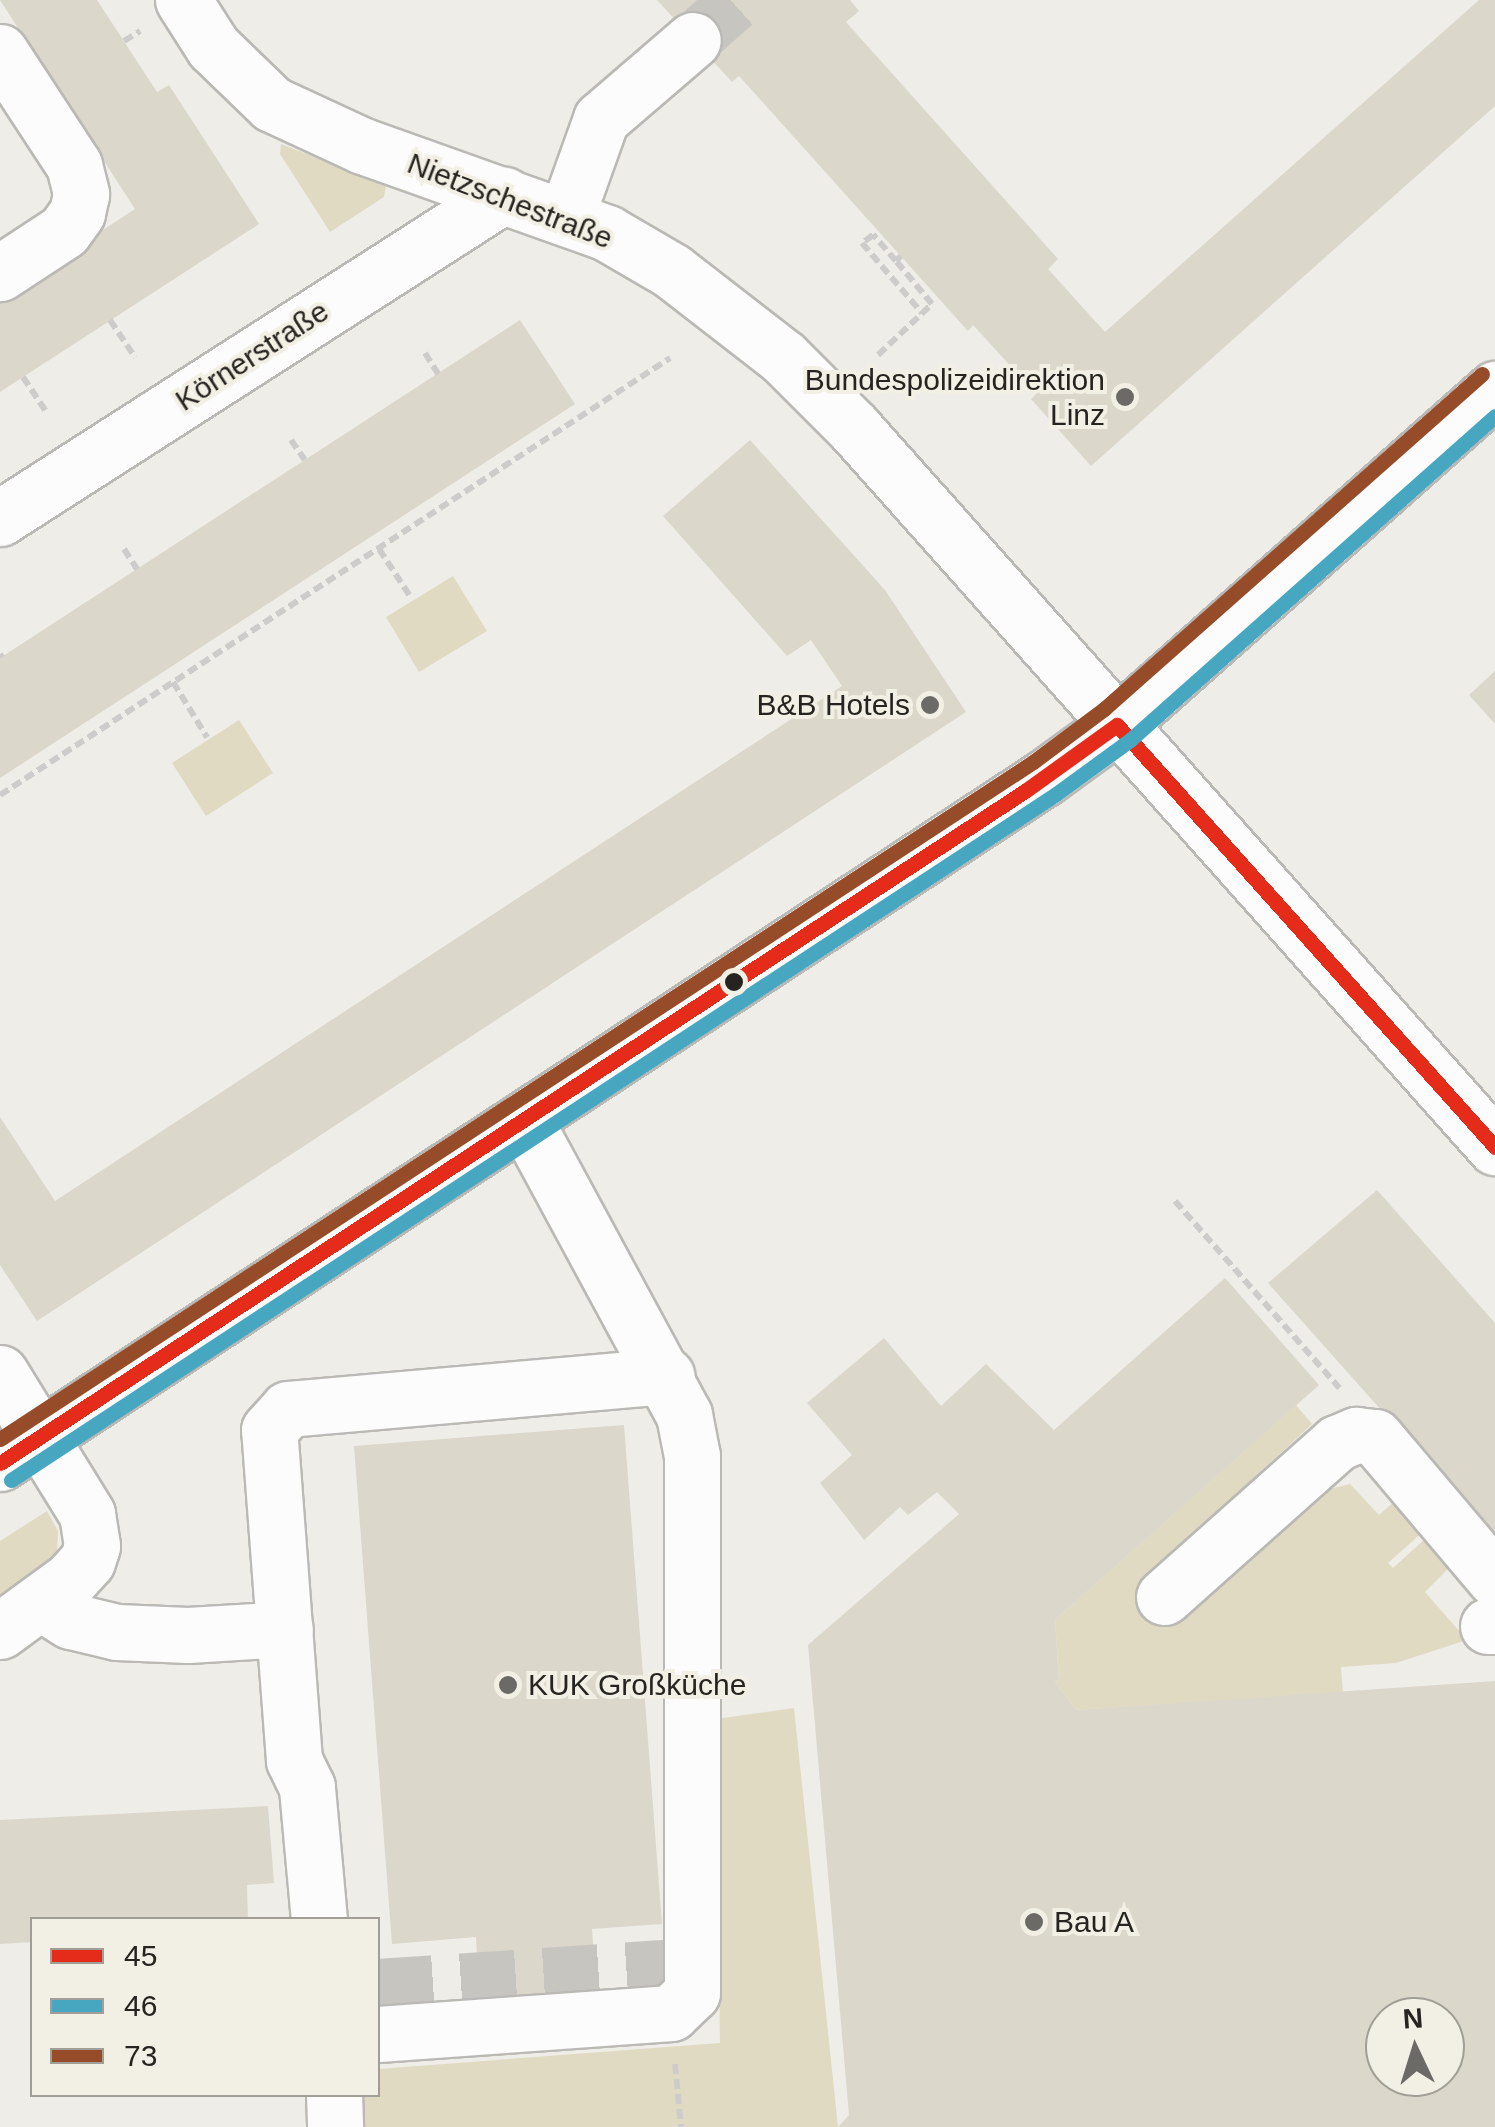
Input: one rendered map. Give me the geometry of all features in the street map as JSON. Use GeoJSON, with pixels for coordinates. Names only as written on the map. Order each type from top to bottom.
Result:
{"type":"FeatureCollection","features":[{"type":"Feature","properties":{"kind":"street","name":"Nietzschestraße"},"geometry":{"type":"LineString","coordinates":[[162,15],[213,47],[272,104],[363,146],[607,233],[672,271],[793,367],[853,427],[1495,1148]]}},
{"type":"Feature","properties":{"kind":"street"},"geometry":{"type":"LineString","coordinates":[[566,217],[601,119],[693,40]]}},
{"type":"Feature","properties":{"kind":"street"},"geometry":{"type":"LineString","coordinates":[[0,52],[74,166],[82,194],[77,213],[64,231],[0,272]]}},
{"type":"Feature","properties":{"kind":"street","name":"Körnerstraße"},"geometry":{"type":"LineString","coordinates":[[0,518],[504,196]]}},
{"type":"Feature","properties":{"kind":"street"},"geometry":{"type":"LineString","coordinates":[[21,1449],[1025,791],[1117,725],[1495,389]]}},
{"type":"Feature","properties":{"kind":"street"},"geometry":{"type":"LineString","coordinates":[[380,2034],[671,2013],[692,1993],[692,1456],[684,1415],[667,1376],[524,1119]]}},
{"type":"Feature","properties":{"kind":"street"},"geometry":{"type":"LineString","coordinates":[[0,1373],[21,1449],[88,1514],[92,1546],[87,1561],[71,1579],[20,1617]]}},
{"type":"Feature","properties":{"kind":"street"},"geometry":{"type":"LineString","coordinates":[[320,1917],[307,1787],[294,1760],[269,1430],[288,1409],[667,1376]]}},
{"type":"Feature","properties":{"kind":"street"},"geometry":{"type":"LineString","coordinates":[[1164,1596],[1337,1443],[1356,1436],[1374,1437],[1493,1610]]}},
{"type":"Feature","properties":{"kind":"street"},"geometry":{"type":"LineString","coordinates":[[20,1617],[71,1621],[117,1632],[188,1635],[285,1629]]}},
{"type":"Feature","properties":{"kind":"street"},"geometry":{"type":"LineString","coordinates":[[334,2097],[335,2127]]}},
{"type":"Feature","properties":{"kind":"path"},"geometry":{"type":"LineString","coordinates":[[124,41],[162,15]]}},
{"type":"Feature","properties":{"kind":"path"},"geometry":{"type":"LineString","coordinates":[[878,355],[932,304],[898,259],[872,235],[862,243],[922,313]]}},
{"type":"Feature","properties":{"kind":"path"},"geometry":{"type":"LineString","coordinates":[[110,320],[134,357]]}},
{"type":"Feature","properties":{"kind":"path"},"geometry":{"type":"LineString","coordinates":[[425,353],[438,374]]}},
{"type":"Feature","properties":{"kind":"path"},"geometry":{"type":"LineString","coordinates":[[0,795],[670,358]]}},
{"type":"Feature","properties":{"kind":"path"},"geometry":{"type":"LineString","coordinates":[[23,377],[47,413]]}},
{"type":"Feature","properties":{"kind":"path"},"geometry":{"type":"LineString","coordinates":[[291,440],[305,460]]}},
{"type":"Feature","properties":{"kind":"path"},"geometry":{"type":"LineString","coordinates":[[379,549],[410,596]]}},
{"type":"Feature","properties":{"kind":"path"},"geometry":{"type":"LineString","coordinates":[[124,550],[137,570]]}},
{"type":"Feature","properties":{"kind":"path"},"geometry":{"type":"LineString","coordinates":[[173,682],[207,736]]}},
{"type":"Feature","properties":{"kind":"path"},"geometry":{"type":"LineString","coordinates":[[1175,1200],[1334,1382]]}},
{"type":"Feature","properties":{"kind":"shaded area"},"geometry":{"type":"Polygon","coordinates":[[[281,144],[386,185],[384,197],[330,232],[280,154],[281,144]]]}},
{"type":"Feature","properties":{"kind":"shaded area"},"geometry":{"type":"Polygon","coordinates":[[[453,576],[487,631],[419,672],[386,617],[453,576]]]}},
{"type":"Feature","properties":{"kind":"shaded area"},"geometry":{"type":"Polygon","coordinates":[[[239,720],[273,773],[206,816],[172,763],[239,720]]]}},
{"type":"Feature","properties":{"kind":"shaded area"},"geometry":{"type":"Polygon","coordinates":[[[1296,1405],[1312,1424],[1142,1581],[1170,1616],[1317,1492],[1350,1484],[1379,1515],[1397,1499],[1424,1531],[1388,1563],[1393,1568],[1425,1539],[1449,1568],[1425,1592],[1467,1640],[1396,1663],[1341,1667],[1343,1693],[1076,1710],[1055,1682],[1059,1680],[1055,1620],[1296,1405]]]}},
{"type":"Feature","properties":{"kind":"shaded area"},"geometry":{"type":"Polygon","coordinates":[[[47,1511],[58,1531],[57,1557],[0,1603],[0,1541],[47,1511]]]}},
{"type":"Feature","properties":{"kind":"shaded area"},"geometry":{"type":"Polygon","coordinates":[[[794,1708],[838,2127],[347,2127],[344,2097],[380,2097],[380,2069],[720,2043],[716,1719],[794,1708]]]}},
{"type":"Feature","properties":{"kind":"building"},"geometry":{"type":"Polygon","coordinates":[[[0,0],[97,0],[157,92],[169,85],[259,224],[0,392],[0,297],[135,209],[0,0]]]}},
{"type":"Feature","properties":{"kind":"building"},"geometry":{"type":"Polygon","coordinates":[[[657,0],[850,0],[859,11],[846,22],[1058,259],[1048,269],[1105,332],[1479,0],[1495,0],[1495,106],[1091,466],[1031,399],[1036,394],[973,325],[968,331],[739,76],[732,82],[657,0]]]}},
{"type":"Feature","properties":{"kind":"building"},"geometry":{"type":"Polygon","coordinates":[[[520,320],[575,404],[0,778],[0,658],[520,320]]]}},
{"type":"Feature","properties":{"kind":"building"},"geometry":{"type":"Polygon","coordinates":[[[750,440],[885,590],[966,712],[37,1321],[0,1265],[0,1117],[55,1201],[842,686],[811,640],[787,656],[663,516],[750,440]]]}},
{"type":"Feature","properties":{"kind":"building"},"geometry":{"type":"Polygon","coordinates":[[[1495,671],[1495,724],[1469,695],[1495,671]]]}},
{"type":"Feature","properties":{"kind":"building"},"geometry":{"type":"Polygon","coordinates":[[[1377,1190],[1495,1323],[1495,1538],[1268,1283],[1377,1190]]]}},
{"type":"Feature","properties":{"kind":"building"},"geometry":{"type":"Polygon","coordinates":[[[1225,1278],[1319,1385],[1055,1620],[1059,1680],[1055,1682],[1076,1710],[1495,1681],[1495,2127],[838,2127],[849,2115],[808,1645],[959,1514],[937,1492],[908,1515],[900,1507],[864,1540],[820,1483],[852,1455],[807,1403],[884,1338],[941,1406],[986,1364],[1054,1430],[1225,1278]]]}},
{"type":"Feature","properties":{"kind":"building","name":"KUK Großküche"},"geometry":{"type":"Polygon","coordinates":[[[624,1425],[662,1924],[592,1929],[598,2010],[481,2018],[476,1937],[392,1944],[354,1446],[624,1425]]]}},
{"type":"Feature","properties":{"kind":"building"},"geometry":{"type":"Polygon","coordinates":[[[268,1806],[274,1883],[247,1885],[248,1917],[30,1917],[30,1942],[0,1944],[0,1820],[268,1806]]]}},
{"type":"Feature","properties":{"kind":"tunnel"},"geometry":{"type":"LineString","coordinates":[[693,40],[738,0]]}},
{"type":"Feature","properties":{"kind":"tunnel"},"geometry":{"type":"LineString","coordinates":[[380,1986],[693,1965]]}},
{"type":"Feature","properties":{"kind":"transit line","name":"73"},"geometry":{"type":"LineString","coordinates":[[0,1439],[1033,762],[1104,709],[1482,374]]}},
{"type":"Feature","properties":{"kind":"transit line","name":"46"},"geometry":{"type":"LineString","coordinates":[[11,1480],[1056,794],[1130,740],[1495,416]]}},
{"type":"Feature","properties":{"kind":"transit line","name":"45"},"geometry":{"type":"LineString","coordinates":[[1117,725],[1495,1147]]}},
{"type":"Feature","properties":{"kind":"transit line","name":"45"},"geometry":{"type":"LineString","coordinates":[[0,1463],[1025,791],[1117,725]]}},
{"type":"Feature","properties":{"kind":"place","name":"Bundespolizeidirektion Linz"},"geometry":{"type":"Point","coordinates":[1125,397]}},
{"type":"Feature","properties":{"kind":"place","name":"B&B Hotels"},"geometry":{"type":"Point","coordinates":[930,705]}},
{"type":"Feature","properties":{"kind":"place","name":"KUK Großküche"},"geometry":{"type":"Point","coordinates":[508,1685]}},
{"type":"Feature","properties":{"kind":"place","name":"Bau A"},"geometry":{"type":"Point","coordinates":[1034,1922]}}]}
